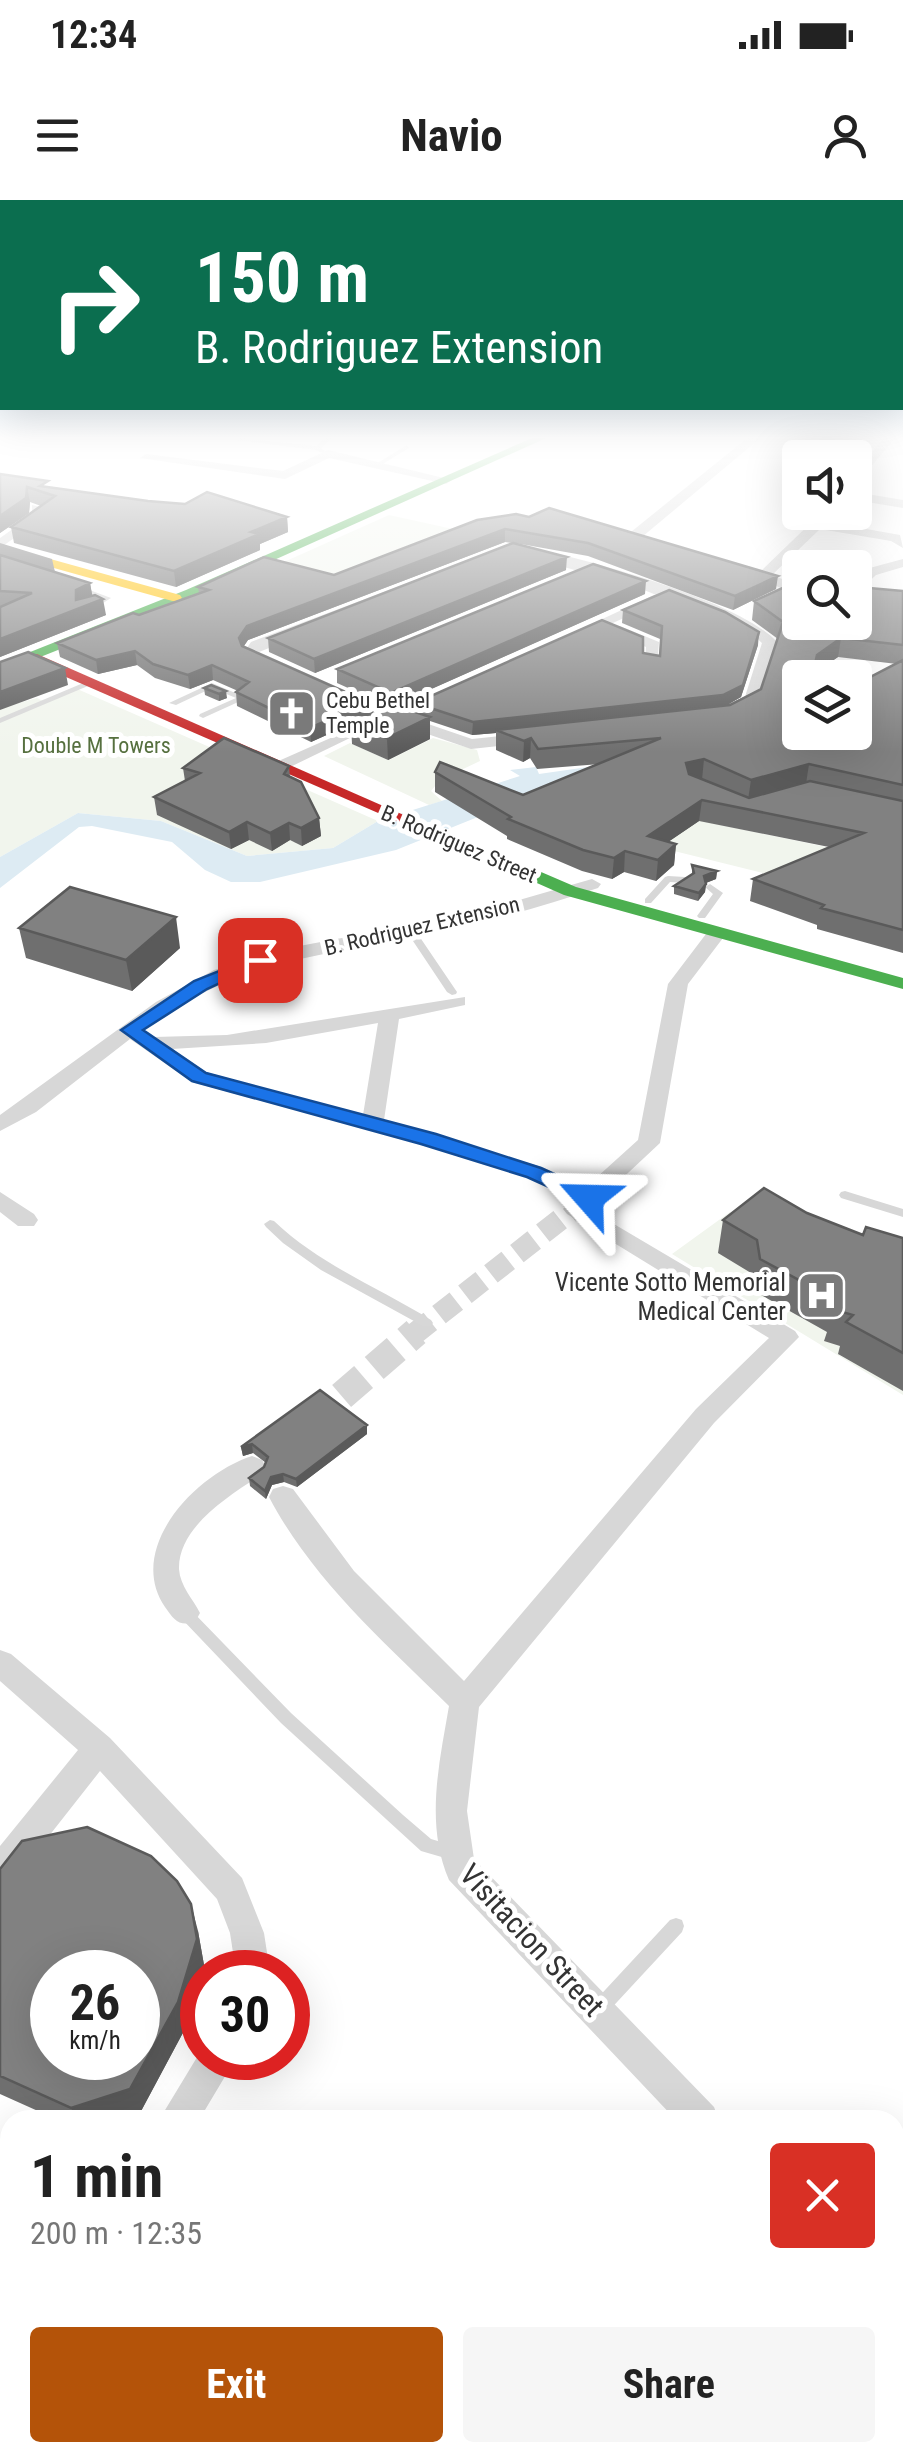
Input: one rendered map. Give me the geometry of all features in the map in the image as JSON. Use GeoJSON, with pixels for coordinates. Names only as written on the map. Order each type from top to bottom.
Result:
{"type":"FeatureCollection","features":[{"type":"Feature","properties":{"kind":"main road"},"geometry":{"type":"LineString","coordinates":[[0,669],[307,541]]}},
{"type":"Feature","properties":{"kind":"main road"},"geometry":{"type":"LineString","coordinates":[[0,547],[71,577],[176,598]]}},
{"type":"Feature","properties":{"kind":"main road","name":"B. Rodriguez Street"},"geometry":{"type":"LineString","coordinates":[[42,653],[91,684],[288,762],[581,888],[903,984]]}},
{"type":"Feature","properties":{"kind":"main road","name":"B. Rodriguez Street"},"geometry":{"type":"LineString","coordinates":[[42,653],[174,703],[288,762]]}},
{"type":"Feature","properties":{"kind":"main road","name":"B. Rodriguez Street"},"geometry":{"type":"LineString","coordinates":[[581,888],[648,902],[709,925],[903,967]]}},
{"type":"Feature","properties":{"kind":"street"},"geometry":{"type":"LineString","coordinates":[[639,541],[647,543]]}},
{"type":"Feature","properties":{"kind":"street"},"geometry":{"type":"LineString","coordinates":[[765,575],[804,541]]}},
{"type":"Feature","properties":{"kind":"street"},"geometry":{"type":"LineString","coordinates":[[521,548],[668,593],[742,615],[770,642],[751,702],[727,716],[490,745],[441,736],[390,716],[250,654],[249,649],[501,550],[521,548]]}},
{"type":"Feature","properties":{"kind":"street"},"geometry":{"type":"LineString","coordinates":[[872,572],[903,562]]}},
{"type":"Feature","properties":{"kind":"street"},"geometry":{"type":"LineString","coordinates":[[730,566],[782,583]]}},
{"type":"Feature","properties":{"kind":"street"},"geometry":{"type":"LineString","coordinates":[[570,576],[589,569]]}},
{"type":"Feature","properties":{"kind":"street"},"geometry":{"type":"LineString","coordinates":[[565,639],[668,593]]}},
{"type":"Feature","properties":{"kind":"street"},"geometry":{"type":"LineString","coordinates":[[600,623],[654,645],[652,663]]}},
{"type":"Feature","properties":{"kind":"street"},"geometry":{"type":"LineString","coordinates":[[315,683],[333,675]]}},
{"type":"Feature","properties":{"kind":"street"},"geometry":{"type":"LineString","coordinates":[[288,762],[407,708]]}},
{"type":"Feature","properties":{"kind":"street","name":"B. Rodriguez Extension"},"geometry":{"type":"LineString","coordinates":[[0,1124],[140,1036],[206,982],[260,960],[412,932],[581,888]]}},
{"type":"Feature","properties":{"kind":"street"},"geometry":{"type":"LineString","coordinates":[[582,1203],[649,1143],[678,984],[709,925]]}},
{"type":"Feature","properties":{"kind":"street"},"geometry":{"type":"LineString","coordinates":[[140,1036],[207,1046],[252,1041],[455,997]]}},
{"type":"Feature","properties":{"kind":"street"},"geometry":{"type":"LineString","coordinates":[[373,1124],[390,1014]]}},
{"type":"Feature","properties":{"kind":"street"},"geometry":{"type":"LineString","coordinates":[[140,1036],[199,1077],[534,1172],[786,1337],[706,1416],[466,1702],[333,1571],[308,1542],[283,1497]]}},
{"type":"Feature","properties":{"kind":"street"},"geometry":{"type":"LineString","coordinates":[[0,1200],[26,1220]]}},
{"type":"Feature","properties":{"kind":"street"},"geometry":{"type":"LineString","coordinates":[[184,1613],[168,1596],[166,1562],[178,1528],[203,1498],[252,1467]]}},
{"type":"Feature","properties":{"kind":"street"},"geometry":{"type":"LineString","coordinates":[[0,1663],[99,1748],[230,1890],[250,1950]]}},
{"type":"Feature","properties":{"kind":"street","name":"Visitacion Street"},"geometry":{"type":"LineString","coordinates":[[466,1702],[457,1752],[452,1852],[462,1869],[691,2110]]}},
{"type":"Feature","properties":{"kind":"street"},"geometry":{"type":"LineString","coordinates":[[0,1872],[99,1748]]}},
{"type":"Feature","properties":{"kind":"street"},"geometry":{"type":"LineString","coordinates":[[184,2110],[203,2080]]}},
{"type":"Feature","properties":{"kind":"lane"},"geometry":{"type":"LineString","coordinates":[[71,577],[108,598],[84,612]]}},
{"type":"Feature","properties":{"kind":"lane"},"geometry":{"type":"LineString","coordinates":[[0,721],[91,684]]}},
{"type":"Feature","properties":{"kind":"lane"},"geometry":{"type":"LineString","coordinates":[[174,703],[212,685],[243,698],[203,716]]}},
{"type":"Feature","properties":{"kind":"lane"},"geometry":{"type":"LineString","coordinates":[[648,902],[668,879],[685,880]]}},
{"type":"Feature","properties":{"kind":"lane"},"geometry":{"type":"LineString","coordinates":[[709,925],[718,893],[710,887]]}},
{"type":"Feature","properties":{"kind":"lane"},"geometry":{"type":"LineString","coordinates":[[412,932],[455,997]]}},
{"type":"Feature","properties":{"kind":"lane"},"geometry":{"type":"LineString","coordinates":[[845,1195],[903,1214]]}},
{"type":"Feature","properties":{"kind":"lane"},"geometry":{"type":"LineString","coordinates":[[270,1224],[334,1276],[383,1294],[427,1323]]}},
{"type":"Feature","properties":{"kind":"lane"},"geometry":{"type":"LineString","coordinates":[[184,1613],[286,1718],[397,1820],[427,1846],[452,1852]]}},
{"type":"Feature","properties":{"kind":"lane"},"geometry":{"type":"LineString","coordinates":[[598,2010],[676,1926]]}},
{"type":"Feature","properties":{"kind":"green space"},"geometry":{"type":"Polygon","coordinates":[[[332,541],[464,541],[331,588],[266,570],[332,541]]]}},
{"type":"Feature","properties":{"kind":"green space","name":"Double M Towers"},"geometry":{"type":"Polygon","coordinates":[[[75,688],[378,821],[333,848],[247,856],[161,821],[78,813],[0,857],[0,708],[37,698],[43,701],[75,688]]]}},
{"type":"Feature","properties":{"kind":"green space"},"geometry":{"type":"Polygon","coordinates":[[[433,738],[477,750],[480,761],[440,780],[431,791],[442,801],[429,805],[324,756],[350,743],[388,760],[433,738]]]}},
{"type":"Feature","properties":{"kind":"green space"},"geometry":{"type":"Polygon","coordinates":[[[693,819],[860,854],[795,881],[662,848],[693,819]]]}},
{"type":"Feature","properties":{"kind":"green space"},"geometry":{"type":"Polygon","coordinates":[[[730,1212],[758,1221],[845,1348],[839,1355],[903,1389],[903,1395],[672,1254],[730,1212]]]}},
{"type":"Feature","properties":{"kind":"shaded area"},"geometry":{"type":"Polygon","coordinates":[[[609,764],[396,850],[260,882],[231,882],[205,870],[172,842],[92,826],[79,827],[0,888],[0,857],[78,813],[161,821],[247,856],[333,848],[378,821],[520,776],[510,770],[536,767],[539,774],[609,764]]]}},
{"type":"Feature","properties":{"kind":"building"},"geometry":{"type":"Polygon","coordinates":[[[61,541],[244,541],[174,571],[61,541]]]}},
{"type":"Feature","properties":{"kind":"building"},"geometry":{"type":"Polygon","coordinates":[[[424,541],[474,541],[247,626],[239,638],[242,646],[368,702],[310,728],[236,692],[249,682],[212,665],[188,675],[153,664],[135,651],[96,660],[57,643],[133,613],[139,615],[209,590],[198,587],[264,557],[334,575],[424,541]]]}},
{"type":"Feature","properties":{"kind":"building"},"geometry":{"type":"Polygon","coordinates":[[[574,541],[659,541],[778,576],[735,596],[574,541]]]}},
{"type":"Feature","properties":{"kind":"building"},"geometry":{"type":"Polygon","coordinates":[[[513,543],[567,557],[314,659],[268,638],[513,543]]]}},
{"type":"Feature","properties":{"kind":"building"},"geometry":{"type":"Polygon","coordinates":[[[0,555],[90,583],[76,590],[76,600],[95,595],[103,599],[0,639],[0,607],[32,593],[0,591],[0,555]]]}},
{"type":"Feature","properties":{"kind":"building"},"geometry":{"type":"Polygon","coordinates":[[[593,564],[646,581],[391,693],[337,669],[593,564]]]}},
{"type":"Feature","properties":{"kind":"building"},"geometry":{"type":"Polygon","coordinates":[[[782,588],[782,621],[754,601],[782,588]]]}},
{"type":"Feature","properties":{"kind":"building"},"geometry":{"type":"Polygon","coordinates":[[[872,588],[903,591],[903,645],[859,640],[872,640],[872,588]]]}},
{"type":"Feature","properties":{"kind":"building"},"geometry":{"type":"Polygon","coordinates":[[[669,590],[725,612],[759,632],[743,685],[723,695],[473,722],[415,703],[602,620],[643,637],[643,653],[660,656],[662,626],[623,610],[669,590]]]}},
{"type":"Feature","properties":{"kind":"building"},"geometry":{"type":"Polygon","coordinates":[[[782,625],[782,640],[838,640],[816,660],[782,660],[782,750],[872,750],[872,676],[903,660],[903,785],[809,764],[751,780],[704,759],[686,763],[689,774],[749,798],[810,781],[903,801],[903,930],[821,908],[824,905],[753,879],[864,833],[702,800],[648,836],[676,844],[658,860],[625,851],[614,858],[583,850],[508,819],[511,817],[435,772],[440,762],[523,795],[661,738],[538,749],[531,738],[524,741],[496,730],[730,705],[761,689],[782,625]]]}},
{"type":"Feature","properties":{"kind":"building"},"geometry":{"type":"Polygon","coordinates":[[[28,652],[65,668],[0,692],[0,662],[28,652]]]}},
{"type":"Feature","properties":{"kind":"building"},"geometry":{"type":"Polygon","coordinates":[[[211,685],[226,691],[219,694],[204,688],[211,685]]]}},
{"type":"Feature","properties":{"kind":"building"},"geometry":{"type":"Polygon","coordinates":[[[392,704],[430,717],[387,738],[351,722],[392,704]]]}},
{"type":"Feature","properties":{"kind":"building"},"geometry":{"type":"Polygon","coordinates":[[[224,738],[289,766],[284,774],[301,782],[319,818],[301,828],[289,823],[270,833],[247,822],[229,832],[154,797],[200,773],[183,768],[224,738]]]}},
{"type":"Feature","properties":{"kind":"building"},"geometry":{"type":"Polygon","coordinates":[[[692,865],[717,871],[704,876],[706,884],[699,893],[674,886],[694,873],[692,865]]]}},
{"type":"Feature","properties":{"kind":"building"},"geometry":{"type":"Polygon","coordinates":[[[70,887],[176,917],[126,960],[19,928],[70,887]]]}},
{"type":"Feature","properties":{"kind":"building"},"geometry":{"type":"Polygon","coordinates":[[[764,1188],[807,1213],[863,1235],[866,1227],[903,1238],[903,1353],[846,1322],[853,1315],[832,1309],[836,1300],[760,1259],[757,1240],[723,1220],[764,1188]]]}},
{"type":"Feature","properties":{"kind":"building"},"geometry":{"type":"Polygon","coordinates":[[[320,1390],[367,1425],[296,1479],[283,1474],[271,1477],[265,1491],[249,1478],[264,1467],[268,1457],[252,1444],[241,1447],[320,1390]]]}},
{"type":"Feature","properties":{"kind":"building"},"geometry":{"type":"Polygon","coordinates":[[[87,1827],[151,1856],[177,1881],[191,1904],[197,1939],[194,1950],[180,1950],[180,1995],[160,2035],[160,1950],[30,1950],[30,2080],[135,2080],[130,2089],[71,2108],[0,2076],[0,1869],[22,1841],[87,1827]]]}},
{"type":"Feature","properties":{"kind":"tunnel"},"geometry":{"type":"LineString","coordinates":[[413,1335],[589,1197]]}},
{"type":"Feature","properties":{"kind":"tunnel"},"geometry":{"type":"LineString","coordinates":[[309,1424],[416,1332]]}},
{"type":"Feature","properties":{"kind":"traffic: fast"},"geometry":{"type":"LineString","coordinates":[[0,669],[309,541]]}},
{"type":"Feature","properties":{"kind":"traffic: fast"},"geometry":{"type":"LineString","coordinates":[[414,823],[570,891],[903,984]]}},
{"type":"Feature","properties":{"kind":"traffic: slow"},"geometry":{"type":"LineString","coordinates":[[0,549],[176,598]]}},
{"type":"Feature","properties":{"kind":"traffic: jam"},"geometry":{"type":"LineString","coordinates":[[32,657],[414,823]]}},
{"type":"Feature","properties":{"kind":"place","name":"Cebu Bethel Temple"},"geometry":{"type":"Point","coordinates":[291,713]}},
{"type":"Feature","properties":{"kind":"place","name":"Vicente Sotto Memorial Medical Center"},"geometry":{"type":"Point","coordinates":[821,1296]}},
{"type":"Feature","properties":{"kind":"route"},"geometry":{"type":"LineString","coordinates":[[260,960],[218,975],[182,994],[130,1030],[199,1077],[428,1139],[534,1172],[589,1198]]}}]}
